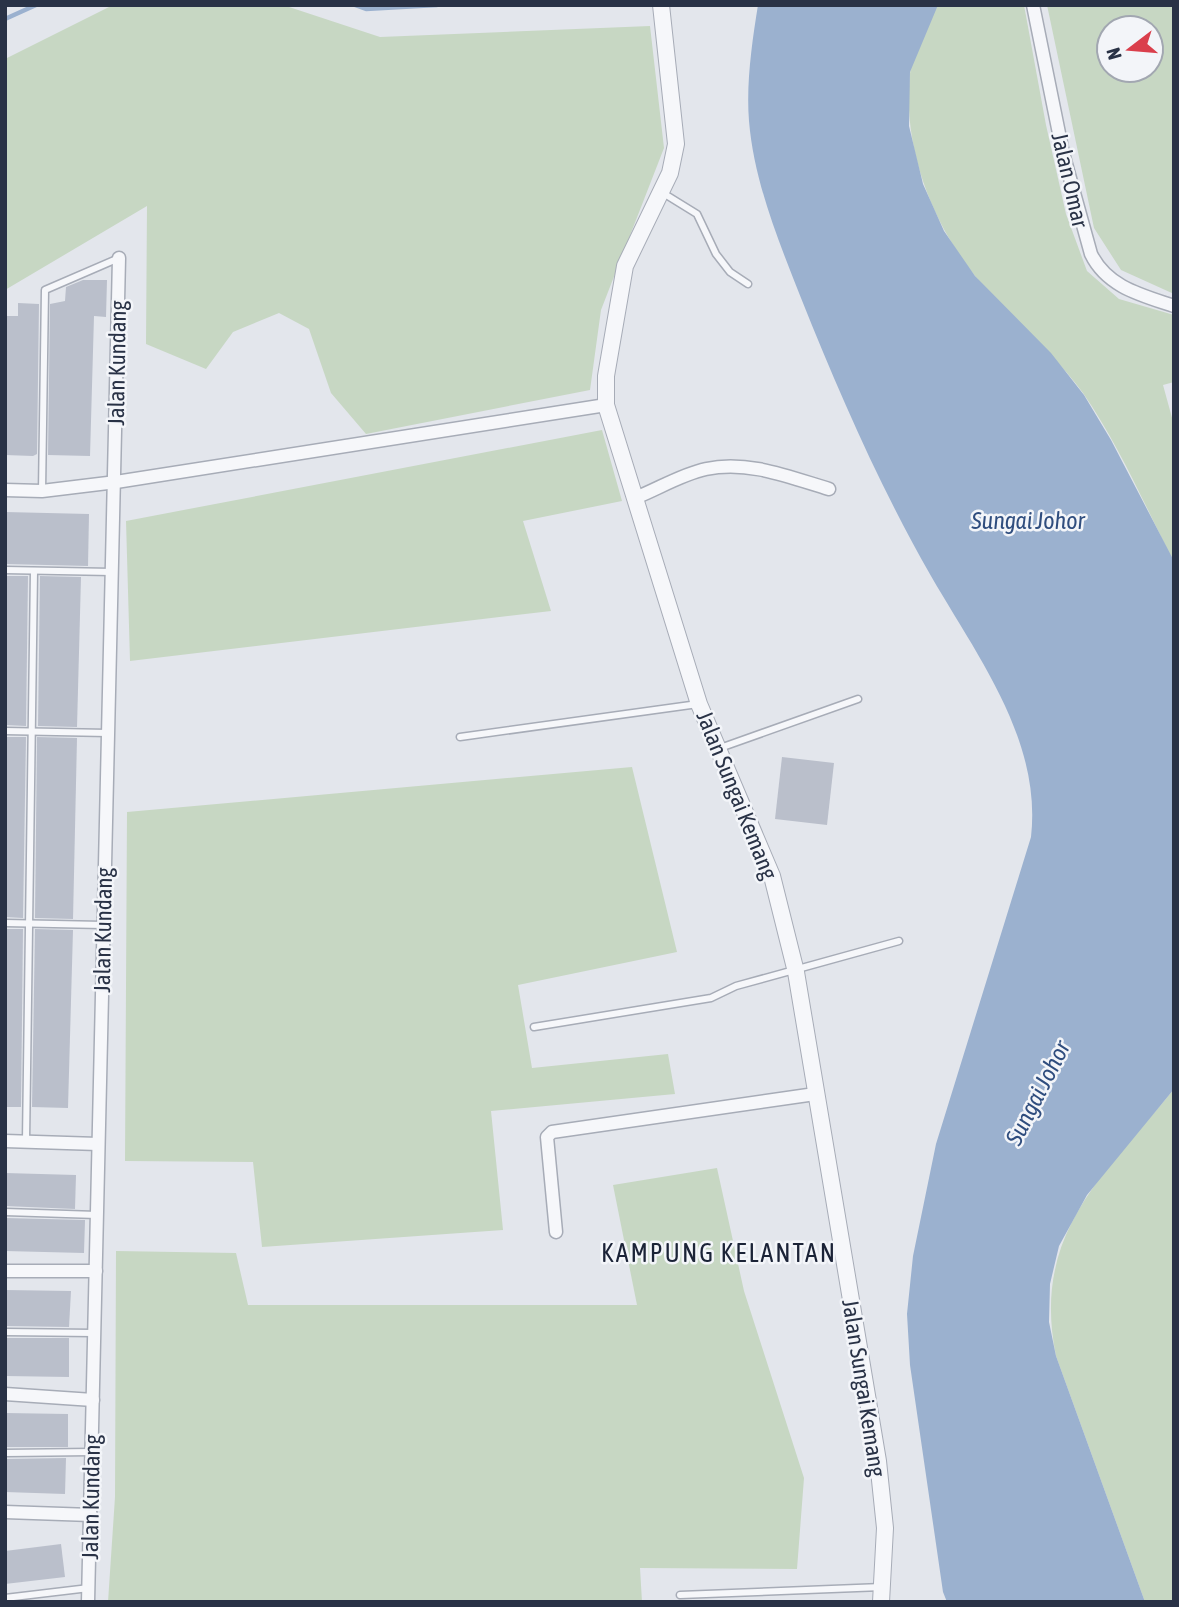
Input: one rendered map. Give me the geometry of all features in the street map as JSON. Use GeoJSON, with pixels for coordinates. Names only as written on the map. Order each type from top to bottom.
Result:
{"type":"FeatureCollection","features":[{"type":"Feature","properties":{"kind":"street","name":"Jalan Sungai Kemang"},"geometry":{"type":"LineString","coordinates":[[661,5],[676,144],[670,173],[625,266],[606,376],[606,405],[699,704],[720,748],[772,876],[796,972],[878,1461],[885,1528],[883,1594]]}},
{"type":"Feature","properties":{"kind":"street","name":"Jalan Omar"},"geometry":{"type":"LineString","coordinates":[[1033,5],[1063,153],[1091,254],[1097,266],[1114,282],[1174,306]]}},
{"type":"Feature","properties":{"kind":"street","name":"Jalan Kundang"},"geometry":{"type":"LineString","coordinates":[[88,1602],[116,482],[119,258]]}},
{"type":"Feature","properties":{"kind":"street"},"geometry":{"type":"LineString","coordinates":[[5,490],[42,491],[116,482],[606,405]]}},
{"type":"Feature","properties":{"kind":"street"},"geometry":{"type":"LineString","coordinates":[[635,498],[704,469],[728,466],[770,471],[829,489]]}},
{"type":"Feature","properties":{"kind":"street"},"geometry":{"type":"LineString","coordinates":[[556,1232],[547,1159],[547,1137],[552,1132],[815,1094]]}},
{"type":"Feature","properties":{"kind":"street"},"geometry":{"type":"LineString","coordinates":[[5,1141],[98,1144]]}},
{"type":"Feature","properties":{"kind":"street"},"geometry":{"type":"LineString","coordinates":[[5,1271],[96,1271]]}},
{"type":"Feature","properties":{"kind":"street"},"geometry":{"type":"LineString","coordinates":[[5,1394],[93,1400]]}},
{"type":"Feature","properties":{"kind":"street"},"geometry":{"type":"LineString","coordinates":[[5,1512],[91,1515]]}},
{"type":"Feature","properties":{"kind":"lane"},"geometry":{"type":"LineString","coordinates":[[661,192],[697,214],[716,254],[730,272],[748,284]]}},
{"type":"Feature","properties":{"kind":"lane"},"geometry":{"type":"LineString","coordinates":[[42,491],[45,290],[119,258]]}},
{"type":"Feature","properties":{"kind":"lane"},"geometry":{"type":"LineString","coordinates":[[5,570],[112,572]]}},
{"type":"Feature","properties":{"kind":"lane"},"geometry":{"type":"LineString","coordinates":[[26,1141],[34,570]]}},
{"type":"Feature","properties":{"kind":"lane"},"geometry":{"type":"LineString","coordinates":[[720,748],[858,699]]}},
{"type":"Feature","properties":{"kind":"lane"},"geometry":{"type":"LineString","coordinates":[[460,737],[699,704]]}},
{"type":"Feature","properties":{"kind":"lane"},"geometry":{"type":"LineString","coordinates":[[5,732],[108,733]]}},
{"type":"Feature","properties":{"kind":"lane"},"geometry":{"type":"LineString","coordinates":[[5,923],[103,925]]}},
{"type":"Feature","properties":{"kind":"lane"},"geometry":{"type":"LineString","coordinates":[[534,1027],[711,998],[736,986],[796,972],[898,941]]}},
{"type":"Feature","properties":{"kind":"lane"},"geometry":{"type":"LineString","coordinates":[[5,1212],[97,1214]]}},
{"type":"Feature","properties":{"kind":"lane"},"geometry":{"type":"LineString","coordinates":[[5,1332],[95,1333]]}},
{"type":"Feature","properties":{"kind":"lane"},"geometry":{"type":"LineString","coordinates":[[5,1453],[92,1452]]}},
{"type":"Feature","properties":{"kind":"lane"},"geometry":{"type":"LineString","coordinates":[[5,1598],[19,1599],[89,1588]]}},
{"type":"Feature","properties":{"kind":"lane"},"geometry":{"type":"LineString","coordinates":[[680,1595],[883,1594]]}},
{"type":"Feature","properties":{"kind":"green space"},"geometry":{"type":"Polygon","coordinates":[[[113,5],[283,5],[380,37],[650,26],[664,148],[601,310],[590,390],[366,434],[331,393],[309,329],[279,313],[233,332],[206,369],[146,344],[147,206],[5,290],[5,59],[113,5]]]}},
{"type":"Feature","properties":{"kind":"green space"},"geometry":{"type":"Polygon","coordinates":[[[938,5],[1024,5],[1066,214],[1087,271],[1119,299],[1174,315],[1174,382],[1163,385],[1174,425],[1174,562],[1120,455],[1083,393],[1058,362],[1001,306],[975,276],[945,231],[933,207],[915,155],[909,101],[914,57],[938,5]]]}},
{"type":"Feature","properties":{"kind":"green space"},"geometry":{"type":"Polygon","coordinates":[[[1047,5],[1174,5],[1174,294],[1121,270],[1094,228],[1047,5]]]}},
{"type":"Feature","properties":{"kind":"green space"},"geometry":{"type":"Polygon","coordinates":[[[602,430],[622,501],[523,521],[551,611],[130,661],[126,521],[602,430]]]}},
{"type":"Feature","properties":{"kind":"green space"},"geometry":{"type":"Polygon","coordinates":[[[632,767],[677,952],[518,985],[532,1068],[668,1054],[675,1094],[491,1111],[503,1230],[262,1247],[253,1162],[125,1161],[127,812],[632,767]]]}},
{"type":"Feature","properties":{"kind":"green space"},"geometry":{"type":"Polygon","coordinates":[[[1174,1089],[1174,1602],[1145,1602],[1056,1356],[1051,1313],[1054,1275],[1064,1241],[1079,1209],[1122,1150],[1174,1089]]]}},
{"type":"Feature","properties":{"kind":"green space"},"geometry":{"type":"Polygon","coordinates":[[[717,1168],[744,1291],[804,1478],[797,1569],[640,1568],[642,1602],[108,1602],[115,1497],[116,1251],[236,1253],[248,1305],[637,1305],[613,1185],[717,1168]]]}},
{"type":"Feature","properties":{"kind":"water","name":"Sungai Johor"},"geometry":{"type":"Polygon","coordinates":[[[758,5],[938,5],[910,72],[909,126],[923,184],[944,231],[975,276],[1051,353],[1084,395],[1111,440],[1174,561],[1174,1089],[1087,1195],[1059,1246],[1050,1284],[1049,1322],[1056,1356],[1145,1602],[947,1602],[943,1592],[910,1365],[907,1314],[913,1256],[936,1144],[1031,837],[1032,801],[1016,733],[1002,700],[912,542],[877,474],[830,369],[776,233],[756,167],[749,121],[749,78],[758,5]]]}},
{"type":"Feature","properties":{"kind":"building"},"geometry":{"type":"Polygon","coordinates":[[[83,280],[107,280],[106,317],[94,316],[90,456],[48,455],[50,304],[65,301],[66,287],[83,280]]]}},
{"type":"Feature","properties":{"kind":"building"},"geometry":{"type":"Polygon","coordinates":[[[18,303],[39,304],[37,454],[33,456],[5,455],[5,316],[18,316],[18,303]]]}},
{"type":"Feature","properties":{"kind":"building"},"geometry":{"type":"Polygon","coordinates":[[[5,512],[89,514],[88,566],[5,564],[5,512]]]}},
{"type":"Feature","properties":{"kind":"building"},"geometry":{"type":"Polygon","coordinates":[[[5,576],[28,576],[26,726],[5,725],[5,576]]]}},
{"type":"Feature","properties":{"kind":"building"},"geometry":{"type":"Polygon","coordinates":[[[40,576],[81,577],[77,727],[38,726],[40,576]]]}},
{"type":"Feature","properties":{"kind":"building"},"geometry":{"type":"Polygon","coordinates":[[[5,737],[26,737],[23,918],[5,917],[5,737]]]}},
{"type":"Feature","properties":{"kind":"building"},"geometry":{"type":"Polygon","coordinates":[[[37,737],[77,738],[73,919],[35,918],[37,737]]]}},
{"type":"Feature","properties":{"kind":"building"},"geometry":{"type":"Polygon","coordinates":[[[782,757],[834,763],[827,825],[775,819],[782,757]]]}},
{"type":"Feature","properties":{"kind":"building"},"geometry":{"type":"Polygon","coordinates":[[[5,929],[23,929],[21,1107],[5,1107],[5,929]]]}},
{"type":"Feature","properties":{"kind":"building"},"geometry":{"type":"Polygon","coordinates":[[[35,929],[73,930],[68,1108],[32,1107],[35,929]]]}},
{"type":"Feature","properties":{"kind":"building"},"geometry":{"type":"Polygon","coordinates":[[[5,1173],[76,1175],[75,1209],[5,1206],[5,1173]]]}},
{"type":"Feature","properties":{"kind":"building"},"geometry":{"type":"Polygon","coordinates":[[[5,1218],[85,1220],[84,1253],[5,1251],[5,1218]]]}},
{"type":"Feature","properties":{"kind":"building"},"geometry":{"type":"Polygon","coordinates":[[[5,1290],[71,1291],[69,1327],[5,1326],[5,1290]]]}},
{"type":"Feature","properties":{"kind":"building"},"geometry":{"type":"Polygon","coordinates":[[[5,1338],[69,1338],[69,1377],[5,1376],[5,1338]]]}},
{"type":"Feature","properties":{"kind":"building"},"geometry":{"type":"Polygon","coordinates":[[[5,1413],[68,1414],[68,1447],[5,1447],[5,1413]]]}},
{"type":"Feature","properties":{"kind":"building"},"geometry":{"type":"Polygon","coordinates":[[[66,1458],[65,1494],[5,1492],[5,1459],[66,1458]]]}},
{"type":"Feature","properties":{"kind":"building"},"geometry":{"type":"Polygon","coordinates":[[[61,1544],[65,1577],[5,1584],[5,1551],[61,1544]]]}},
{"type":"Feature","properties":{"kind":"waterway"},"geometry":{"type":"LineString","coordinates":[[5,19],[36,5]]}},
{"type":"Feature","properties":{"kind":"waterway"},"geometry":{"type":"LineString","coordinates":[[355,5],[366,9],[437,5]]}},
{"type":"Feature","properties":{"kind":"district","name":"KAMPUNG KELANTAN"},"geometry":{"type":"Point","coordinates":[719,1253]}}]}
